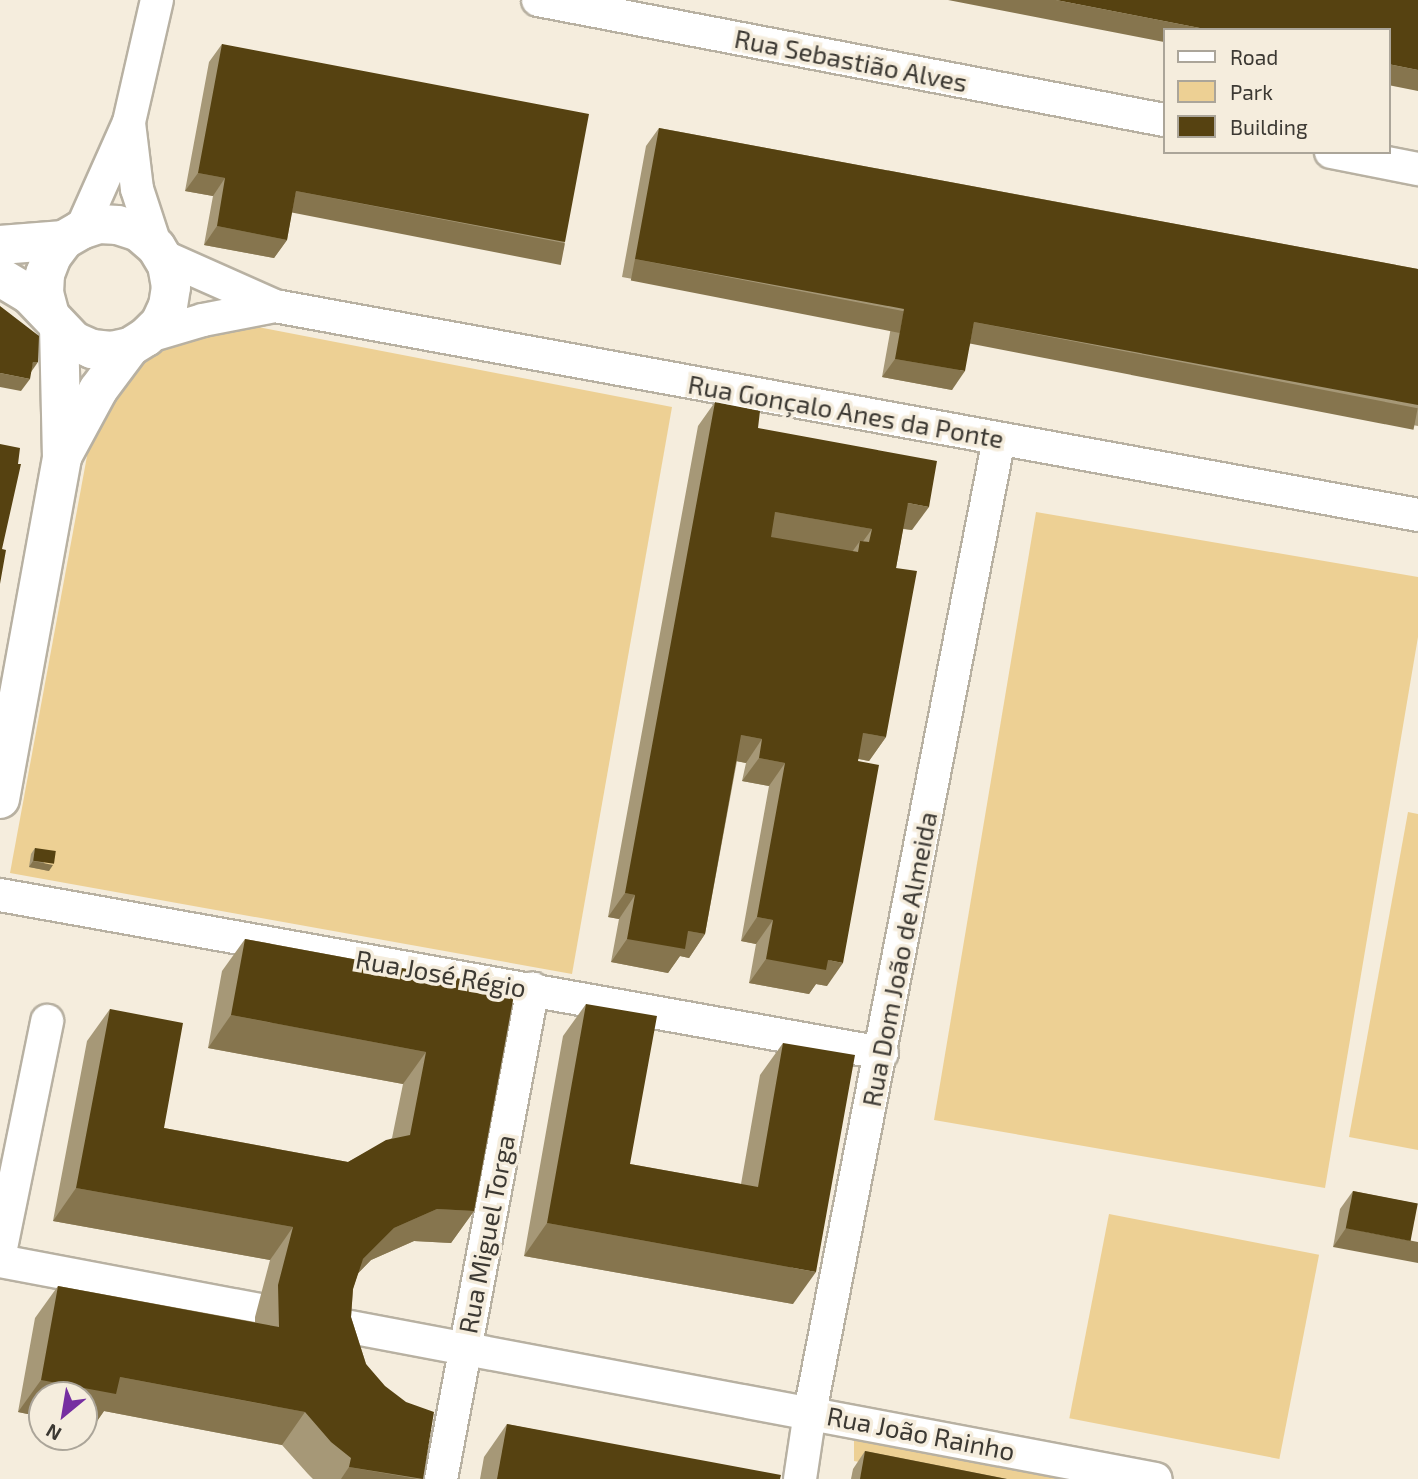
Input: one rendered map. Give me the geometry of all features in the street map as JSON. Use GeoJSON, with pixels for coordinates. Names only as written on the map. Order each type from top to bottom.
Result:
{"type":"FeatureCollection","features":[{"type":"Feature","properties":{"kind":"street"},"geometry":{"type":"LineString","coordinates":[[0,799],[62,458],[54,320],[44,293],[45,274],[52,256],[72,235],[129,122],[157,0]]}},
{"type":"Feature","properties":{"kind":"street","name":"Rua Sebastião Alves"},"geometry":{"type":"LineString","coordinates":[[538,0],[1162,120]]}},
{"type":"Feature","properties":{"kind":"street"},"geometry":{"type":"LineString","coordinates":[[129,122],[137,189],[158,251],[275,306]]}},
{"type":"Feature","properties":{"kind":"street"},"geometry":{"type":"LineString","coordinates":[[1341,154],[1418,169]]}},
{"type":"Feature","properties":{"kind":"street"},"geometry":{"type":"LineString","coordinates":[[0,245],[72,235],[99,224],[118,225],[139,232],[158,251],[167,265],[171,287],[168,306],[160,323],[138,342],[86,409],[62,458]]}},
{"type":"Feature","properties":{"kind":"street"},"geometry":{"type":"LineString","coordinates":[[0,277],[30,295],[74,341],[92,349],[111,351],[204,320],[275,306]]}},
{"type":"Feature","properties":{"kind":"street","name":"Rua Gonçalo Anes da Ponte"},"geometry":{"type":"LineString","coordinates":[[275,306],[1418,515]]}},
{"type":"Feature","properties":{"kind":"street","name":"Rua Dom João de Almeida"},"geometry":{"type":"LineString","coordinates":[[800,1479],[810,1412],[882,1053],[999,439]]}},
{"type":"Feature","properties":{"kind":"street","name":"Rua José Régio"},"geometry":{"type":"LineString","coordinates":[[0,895],[882,1053]]}},
{"type":"Feature","properties":{"kind":"street","name":"Rua Miguel Torga"},"geometry":{"type":"LineString","coordinates":[[441,1479],[533,989]]}},
{"type":"Feature","properties":{"kind":"street"},"geometry":{"type":"LineString","coordinates":[[0,1253],[47,1021]]}},
{"type":"Feature","properties":{"kind":"street","name":"Rua João Rainho"},"geometry":{"type":"LineString","coordinates":[[0,1261],[1156,1479]]}},
{"type":"Feature","properties":{"kind":"green space"},"geometry":{"type":"Polygon","coordinates":[[[248,325],[672,407],[572,974],[10,873],[92,429],[129,371],[187,337],[248,325]]]}},
{"type":"Feature","properties":{"kind":"green space"},"geometry":{"type":"Polygon","coordinates":[[[1036,512],[1418,577],[1418,637],[1325,1188],[934,1120],[1036,512]]]}},
{"type":"Feature","properties":{"kind":"green space"},"geometry":{"type":"Polygon","coordinates":[[[1408,812],[1418,814],[1418,1150],[1349,1137],[1408,812]]]}},
{"type":"Feature","properties":{"kind":"green space"},"geometry":{"type":"Polygon","coordinates":[[[1109,1214],[1319,1255],[1279,1459],[1069,1418],[1109,1214]]]}},
{"type":"Feature","properties":{"kind":"green space"},"geometry":{"type":"Polygon","coordinates":[[[854,1420],[1156,1479],[947,1479],[854,1461],[854,1420]]]}},
{"type":"Feature","properties":{"kind":"building"},"geometry":{"type":"Polygon","coordinates":[[[1056,0],[1418,0],[1418,70],[1390,64],[1390,28],[1200,28],[1056,0]]]}},
{"type":"Feature","properties":{"kind":"building"},"geometry":{"type":"Polygon","coordinates":[[[222,44],[589,114],[565,242],[296,191],[287,240],[217,226],[225,178],[198,173],[222,44]]]}},
{"type":"Feature","properties":{"kind":"building"},"geometry":{"type":"Polygon","coordinates":[[[659,128],[1418,269],[1418,405],[974,322],[965,371],[895,359],[904,309],[635,259],[659,128]]]}},
{"type":"Feature","properties":{"kind":"building"},"geometry":{"type":"Polygon","coordinates":[[[0,306],[39,336],[38,362],[33,362],[30,379],[0,373],[0,306]]]}},
{"type":"Feature","properties":{"kind":"building"},"geometry":{"type":"Polygon","coordinates":[[[715,402],[760,411],[758,428],[937,461],[929,507],[908,503],[896,568],[917,571],[886,737],[863,733],[858,761],[879,765],[843,963],[828,960],[826,970],[766,959],[773,920],[757,917],[785,763],[759,758],[762,739],[741,735],[705,934],[688,931],[685,949],[627,939],[635,895],[625,893],[715,402]],[[775,512],[771,537],[858,552],[860,541],[869,542],[872,529],[775,512]]]}},
{"type":"Feature","properties":{"kind":"building"},"geometry":{"type":"Polygon","coordinates":[[[0,444],[20,448],[18,464],[21,464],[2,549],[6,550],[0,584],[0,444]]]}},
{"type":"Feature","properties":{"kind":"building"},"geometry":{"type":"Polygon","coordinates":[[[35,848],[56,851],[54,864],[33,861],[35,848]]]}},
{"type":"Feature","properties":{"kind":"building"},"geometry":{"type":"Polygon","coordinates":[[[245,939],[515,989],[474,1211],[437,1209],[394,1228],[363,1259],[353,1289],[351,1317],[366,1364],[385,1386],[406,1402],[434,1412],[423,1479],[349,1467],[351,1458],[331,1442],[305,1412],[120,1377],[116,1394],[98,1391],[98,1381],[41,1380],[58,1286],[279,1327],[278,1285],[293,1227],[76,1188],[110,1009],[183,1023],[164,1128],[348,1162],[386,1140],[410,1135],[426,1052],[231,1015],[245,939]]]}},
{"type":"Feature","properties":{"kind":"building"},"geometry":{"type":"Polygon","coordinates":[[[586,1004],[657,1016],[630,1164],[758,1187],[783,1043],[855,1055],[816,1272],[547,1223],[586,1004]]]}},
{"type":"Feature","properties":{"kind":"building"},"geometry":{"type":"Polygon","coordinates":[[[1353,1191],[1418,1204],[1411,1241],[1346,1228],[1353,1191]]]}},
{"type":"Feature","properties":{"kind":"building"},"geometry":{"type":"Polygon","coordinates":[[[507,1424],[781,1475],[780,1479],[497,1479],[507,1424]]]}},
{"type":"Feature","properties":{"kind":"building"},"geometry":{"type":"Polygon","coordinates":[[[865,1451],[1007,1479],[860,1479],[865,1451]]]}}]}
